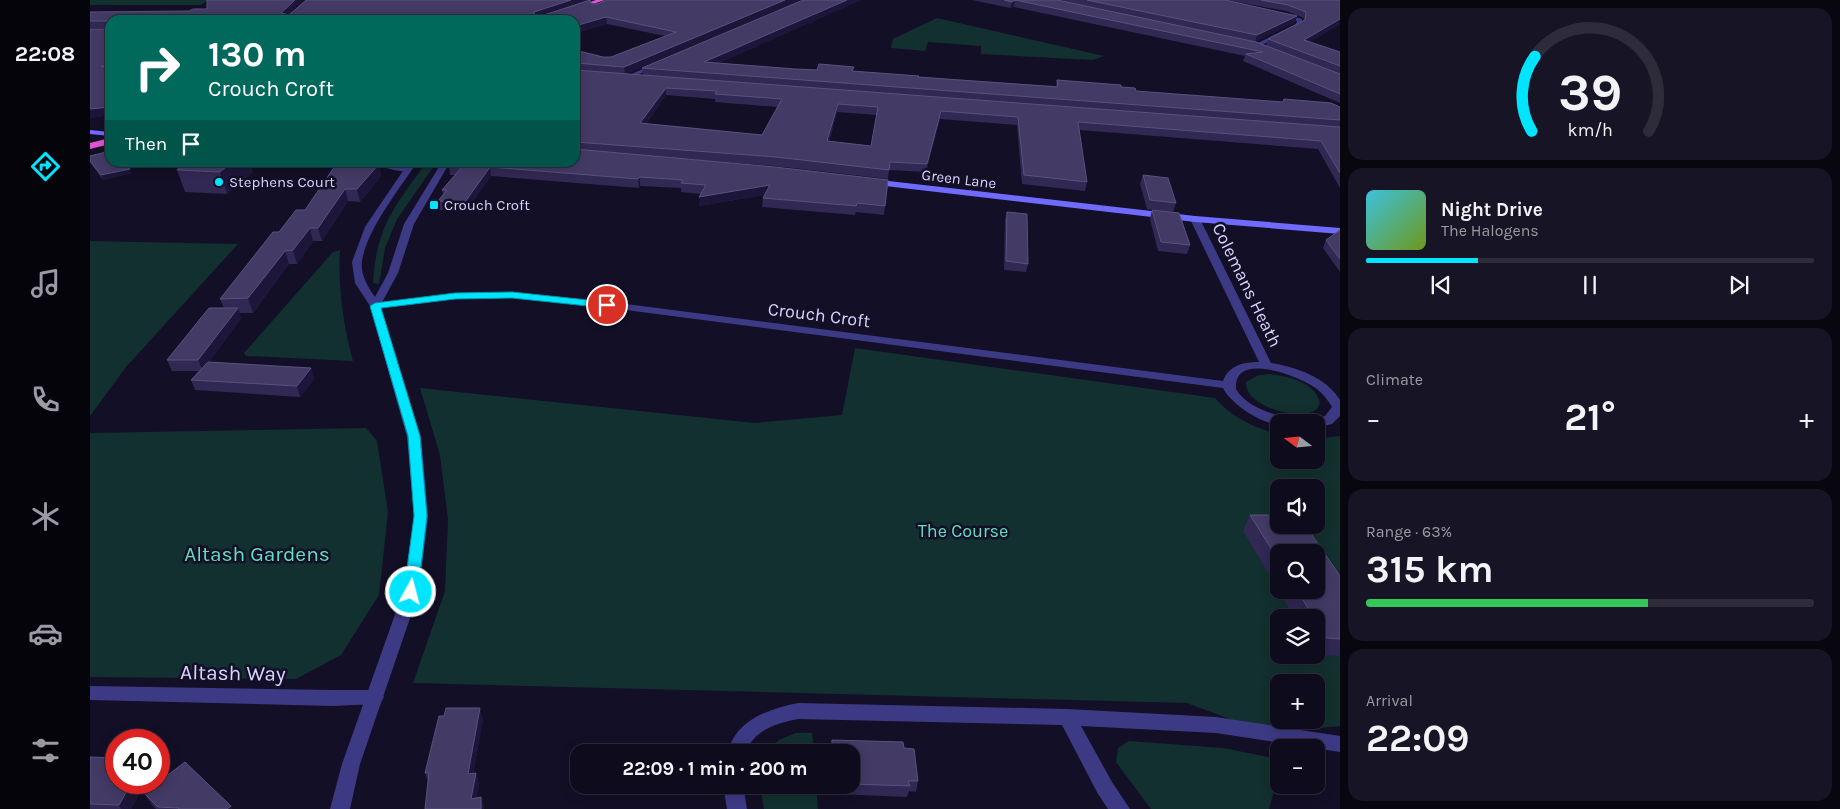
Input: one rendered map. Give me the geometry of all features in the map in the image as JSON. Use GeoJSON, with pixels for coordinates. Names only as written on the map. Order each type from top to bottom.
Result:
{"type":"FeatureCollection","features":[{"type":"Feature","properties":{"kind":"highway"},"geometry":{"type":"LineString","coordinates":[[555,15],[602,0]]}},
{"type":"Feature","properties":{"kind":"highway"},"geometry":{"type":"LineString","coordinates":[[572,15],[609,3]]}},
{"type":"Feature","properties":{"kind":"highway"},"geometry":{"type":"LineString","coordinates":[[90,146],[105,142]]}},
{"type":"Feature","properties":{"kind":"highway"},"geometry":{"type":"LineString","coordinates":[[90,155],[105,151]]}},
{"type":"Feature","properties":{"kind":"main road"},"geometry":{"type":"LineString","coordinates":[[90,130],[105,128]]}},
{"type":"Feature","properties":{"kind":"main road"},"geometry":{"type":"LineString","coordinates":[[90,130],[105,133]]}},
{"type":"Feature","properties":{"kind":"main road","name":"Green Lane"},"geometry":{"type":"LineString","coordinates":[[863,182],[1195,219],[1340,231]]}},
{"type":"Feature","properties":{"kind":"street"},"geometry":{"type":"LineString","coordinates":[[1264,49],[1253,45],[1299,25],[1300,20],[1275,13]]}},
{"type":"Feature","properties":{"kind":"street"},"geometry":{"type":"LineString","coordinates":[[626,78],[666,61]]}},
{"type":"Feature","properties":{"kind":"street"},"geometry":{"type":"LineString","coordinates":[[617,78],[646,80]]}},
{"type":"Feature","properties":{"kind":"street"},"geometry":{"type":"LineString","coordinates":[[340,809],[351,764],[411,592],[421,516],[414,436],[375,306],[360,283],[357,262],[370,228],[410,167]]}},
{"type":"Feature","properties":{"kind":"street"},"geometry":{"type":"LineString","coordinates":[[375,306],[393,273],[409,224],[443,167]]}},
{"type":"Feature","properties":{"kind":"street","name":"Colemans Heath"},"geometry":{"type":"LineString","coordinates":[[1195,219],[1267,366]]}},
{"type":"Feature","properties":{"kind":"street","name":"Crouch Croft"},"geometry":{"type":"LineString","coordinates":[[375,306],[455,296],[512,295],[626,307],[1228,385]]}},
{"type":"Feature","properties":{"kind":"street"},"geometry":{"type":"LineString","coordinates":[[1270,416],[1253,411],[1239,401],[1228,385],[1230,376],[1238,370],[1250,366],[1267,366],[1291,371],[1309,378],[1324,386],[1337,398],[1338,408],[1335,416],[1325,422]]}},
{"type":"Feature","properties":{"kind":"street","name":"Altash Way"},"geometry":{"type":"LineString","coordinates":[[90,693],[333,698],[375,697]]}},
{"type":"Feature","properties":{"kind":"street"},"geometry":{"type":"LineString","coordinates":[[741,744],[754,728],[769,718],[798,712],[1067,717],[1216,725],[1340,744]]}},
{"type":"Feature","properties":{"kind":"street"},"geometry":{"type":"LineString","coordinates":[[1067,717],[1105,788],[1120,809]]}},
{"type":"Feature","properties":{"kind":"street"},"geometry":{"type":"LineString","coordinates":[[734,794],[737,809]]}},
{"type":"Feature","properties":{"kind":"green space"},"geometry":{"type":"Polygon","coordinates":[[[90,0],[208,0],[201,5],[90,5],[90,0]]]}},
{"type":"Feature","properties":{"kind":"green space"},"geometry":{"type":"Polygon","coordinates":[[[937,18],[1104,56],[1093,60],[981,54],[981,46],[928,42],[925,51],[891,48],[893,39],[937,18]]]}},
{"type":"Feature","properties":{"kind":"green space"},"geometry":{"type":"Polygon","coordinates":[[[423,167],[433,167],[397,219],[385,248],[379,284],[373,283],[378,247],[383,232],[396,205],[423,167]]]}},
{"type":"Feature","properties":{"kind":"green space"},"geometry":{"type":"Polygon","coordinates":[[[90,241],[238,244],[126,367],[90,416],[90,241]]]}},
{"type":"Feature","properties":{"kind":"green space"},"geometry":{"type":"Polygon","coordinates":[[[340,250],[342,306],[353,361],[246,356],[244,353],[333,252],[340,250]]]}},
{"type":"Feature","properties":{"kind":"green space","name":"The Course"},"geometry":{"type":"Polygon","coordinates":[[[855,348],[1215,398],[1244,421],[1270,432],[1270,469],[1325,469],[1325,438],[1340,436],[1340,726],[1325,727],[1325,674],[1270,674],[1270,729],[1309,729],[1267,733],[1187,703],[413,683],[445,591],[448,520],[440,455],[420,388],[755,423],[842,415],[855,348]]]}},
{"type":"Feature","properties":{"kind":"green space"},"geometry":{"type":"Polygon","coordinates":[[[1259,375],[1284,376],[1306,384],[1316,394],[1319,402],[1318,408],[1304,414],[1294,414],[1272,409],[1262,404],[1253,398],[1246,382],[1259,375]]]}},
{"type":"Feature","properties":{"kind":"green space","name":"Altash Gardens"},"geometry":{"type":"Polygon","coordinates":[[[366,428],[377,441],[388,512],[379,595],[341,655],[296,679],[90,677],[90,433],[366,428]]]}},
{"type":"Feature","properties":{"kind":"green space"},"geometry":{"type":"Polygon","coordinates":[[[796,733],[812,733],[813,744],[775,744],[779,740],[796,733]]]}},
{"type":"Feature","properties":{"kind":"green space"},"geometry":{"type":"Polygon","coordinates":[[[1129,741],[1223,748],[1270,757],[1270,794],[1273,794],[1269,809],[1151,809],[1116,762],[1118,748],[1129,741]]]}},
{"type":"Feature","properties":{"kind":"green space"},"geometry":{"type":"Polygon","coordinates":[[[762,794],[817,794],[818,809],[764,809],[762,794]]]}},
{"type":"Feature","properties":{"kind":"building"},"geometry":{"type":"Polygon","coordinates":[[[207,0],[295,0],[281,13],[289,15],[105,15],[105,21],[90,21],[90,12],[189,11],[193,9],[207,9],[207,0]]]}},
{"type":"Feature","properties":{"kind":"building"},"geometry":{"type":"Polygon","coordinates":[[[306,0],[571,0],[534,12],[535,15],[289,15],[306,0]]]}},
{"type":"Feature","properties":{"kind":"building"},"geometry":{"type":"Polygon","coordinates":[[[590,0],[591,3],[597,4],[607,0],[785,0],[624,67],[580,63],[580,51],[611,57],[676,32],[606,17],[580,25],[580,15],[544,15],[590,0]]]}},
{"type":"Feature","properties":{"kind":"building"},"geometry":{"type":"Polygon","coordinates":[[[803,0],[847,0],[704,62],[817,70],[819,64],[854,67],[852,71],[918,77],[1058,87],[1057,80],[1121,85],[1121,87],[1135,88],[1136,91],[1283,102],[1284,99],[1331,103],[1340,107],[1340,120],[642,68],[803,0]]]}},
{"type":"Feature","properties":{"kind":"building"},"geometry":{"type":"Polygon","coordinates":[[[1015,0],[1057,0],[1256,42],[1340,74],[1340,94],[1246,54],[1263,52],[1015,0]]]}},
{"type":"Feature","properties":{"kind":"building"},"geometry":{"type":"Polygon","coordinates":[[[1087,0],[1225,0],[1297,16],[1257,35],[1087,0]]]}},
{"type":"Feature","properties":{"kind":"building"},"geometry":{"type":"Polygon","coordinates":[[[1261,0],[1340,0],[1340,19],[1304,40],[1340,52],[1340,66],[1268,39],[1305,20],[1306,12],[1288,5],[1261,0]]]}},
{"type":"Feature","properties":{"kind":"building"},"geometry":{"type":"Polygon","coordinates":[[[90,29],[105,29],[105,66],[101,66],[105,67],[105,108],[90,109],[90,29]]]}},
{"type":"Feature","properties":{"kind":"building"},"geometry":{"type":"Polygon","coordinates":[[[580,70],[1340,127],[1340,173],[1321,141],[1078,122],[1087,182],[1024,175],[1018,117],[941,111],[927,164],[890,162],[889,170],[776,157],[580,142],[580,70]],[[666,88],[640,123],[762,135],[782,99],[715,94],[717,91],[666,88]],[[838,104],[827,141],[871,146],[878,107],[838,104]]]}},
{"type":"Feature","properties":{"kind":"building"},"geometry":{"type":"Polygon","coordinates":[[[580,149],[775,167],[888,180],[885,206],[857,203],[856,206],[763,198],[770,185],[699,197],[706,185],[681,183],[683,180],[640,177],[638,179],[490,167],[580,167],[580,149]]]}},
{"type":"Feature","properties":{"kind":"building"},"geometry":{"type":"Polygon","coordinates":[[[105,152],[105,167],[129,167],[130,169],[101,175],[90,161],[90,156],[105,152]]]}},
{"type":"Feature","properties":{"kind":"building"},"geometry":{"type":"Polygon","coordinates":[[[181,167],[226,167],[220,172],[177,170],[181,167]]]}},
{"type":"Feature","properties":{"kind":"building"},"geometry":{"type":"Polygon","coordinates":[[[334,167],[376,167],[357,189],[345,189],[318,228],[310,228],[293,250],[285,251],[248,298],[220,299],[273,232],[279,232],[296,210],[305,210],[334,167]]]}},
{"type":"Feature","properties":{"kind":"building"},"geometry":{"type":"Polygon","coordinates":[[[462,167],[490,167],[465,202],[438,201],[447,190],[442,190],[462,167]]]}},
{"type":"Feature","properties":{"kind":"building"},"geometry":{"type":"Polygon","coordinates":[[[1143,175],[1168,178],[1176,203],[1150,200],[1143,175]]]}},
{"type":"Feature","properties":{"kind":"building"},"geometry":{"type":"Polygon","coordinates":[[[1152,210],[1179,213],[1190,245],[1161,242],[1152,210]]]}},
{"type":"Feature","properties":{"kind":"building"},"geometry":{"type":"Polygon","coordinates":[[[1007,212],[1027,214],[1028,264],[1006,261],[1007,212]]]}},
{"type":"Feature","properties":{"kind":"building"},"geometry":{"type":"Polygon","coordinates":[[[1340,230],[1340,259],[1326,240],[1340,230]]]}},
{"type":"Feature","properties":{"kind":"building"},"geometry":{"type":"Polygon","coordinates":[[[209,308],[238,308],[198,360],[167,360],[209,308]]]}},
{"type":"Feature","properties":{"kind":"building"},"geometry":{"type":"Polygon","coordinates":[[[208,362],[311,368],[297,386],[191,380],[208,362]]]}},
{"type":"Feature","properties":{"kind":"building"},"geometry":{"type":"Polygon","coordinates":[[[1250,515],[1270,515],[1270,534],[1311,534],[1318,544],[1270,544],[1270,547],[1250,515]]]}},
{"type":"Feature","properties":{"kind":"building"},"geometry":{"type":"Polygon","coordinates":[[[1325,554],[1340,576],[1340,639],[1327,638],[1325,635],[1325,609],[1309,609],[1302,599],[1325,599],[1325,554]]]}},
{"type":"Feature","properties":{"kind":"building"},"geometry":{"type":"Polygon","coordinates":[[[446,708],[480,708],[468,774],[476,773],[471,799],[481,797],[481,809],[425,809],[429,772],[425,773],[439,716],[444,716],[446,708]]]}},
{"type":"Feature","properties":{"kind":"building"},"geometry":{"type":"Polygon","coordinates":[[[832,740],[903,742],[904,748],[914,749],[918,781],[908,781],[910,786],[860,784],[860,744],[832,744],[832,740]]]}},
{"type":"Feature","properties":{"kind":"building"},"geometry":{"type":"Polygon","coordinates":[[[90,757],[105,758],[105,794],[125,794],[119,805],[90,804],[90,757]]]}},
{"type":"Feature","properties":{"kind":"building"},"geometry":{"type":"Polygon","coordinates":[[[185,762],[231,806],[227,809],[158,807],[145,794],[170,794],[170,773],[185,762]]]}},
{"type":"Feature","properties":{"kind":"place","name":"Stephens Court"},"geometry":{"type":"Point","coordinates":[219,182]}},
{"type":"Feature","properties":{"kind":"place","name":"Crouch Croft"},"geometry":{"type":"Point","coordinates":[434,205]}},
{"type":"Feature","properties":{"kind":"route"},"geometry":{"type":"LineString","coordinates":[[411,592],[421,516],[414,436],[375,306],[455,296],[512,295],[607,305]]}}]}
